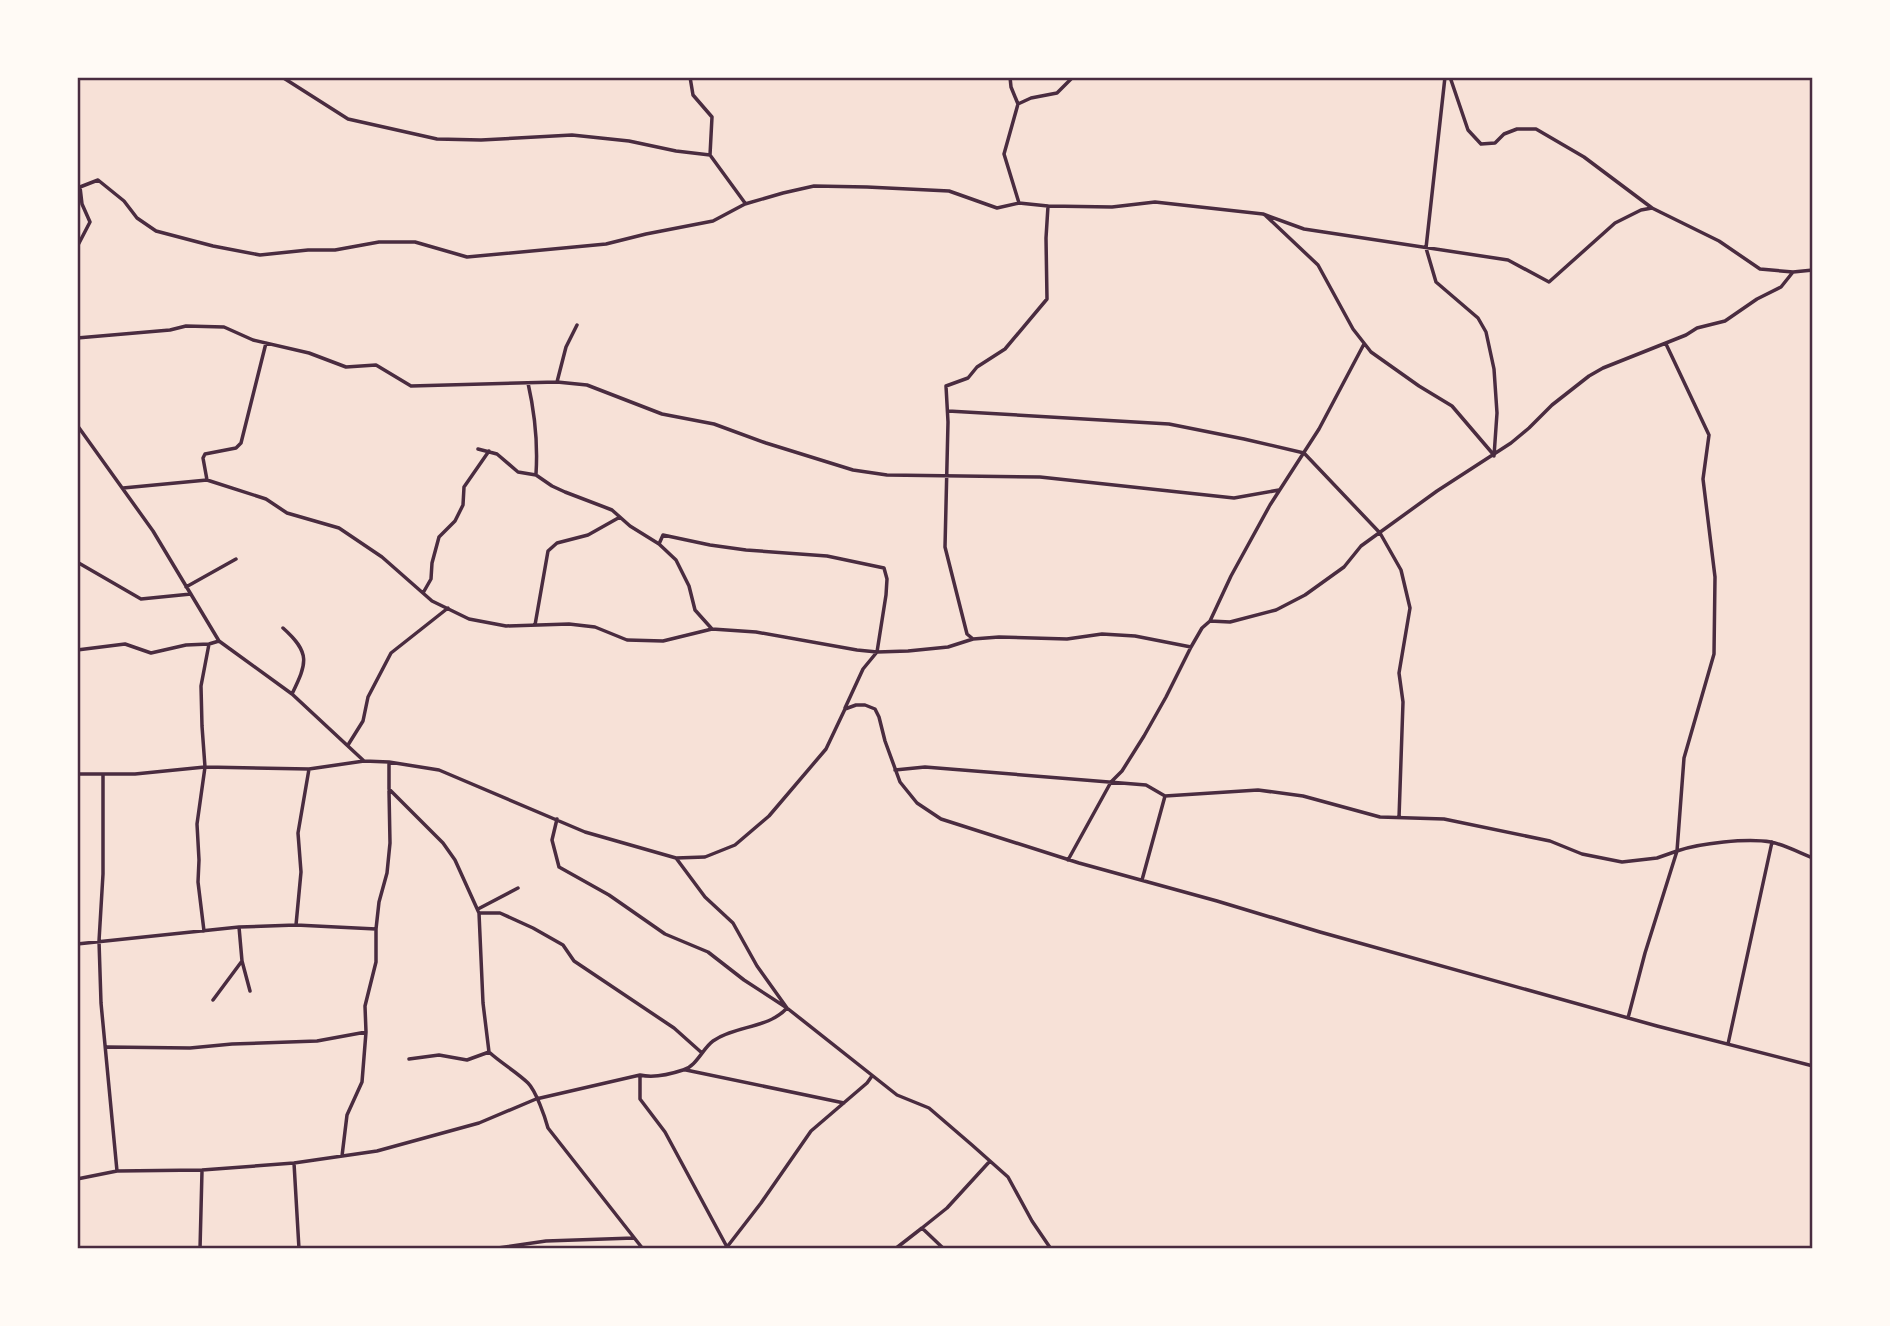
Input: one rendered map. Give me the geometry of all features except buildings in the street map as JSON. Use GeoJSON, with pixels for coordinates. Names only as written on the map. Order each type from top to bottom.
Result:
{"type":"FeatureCollection","features":[{"type":"Feature","properties":{"kind":"street"},"geometry":{"type":"LineString","coordinates":[[282,77],[348,119],[437,139],[481,140],[572,135],[629,141],[710,155]]}},
{"type":"Feature","properties":{"kind":"street"},"geometry":{"type":"LineString","coordinates":[[618,77],[624,77]]}},
{"type":"Feature","properties":{"kind":"street"},"geometry":{"type":"LineString","coordinates":[[690,77],[693,95],[712,117],[710,155],[746,204]]}},
{"type":"Feature","properties":{"kind":"street"},"geometry":{"type":"LineString","coordinates":[[1010,77],[1018,104],[1004,154],[1019,203]]}},
{"type":"Feature","properties":{"kind":"street"},"geometry":{"type":"LineString","coordinates":[[1018,104],[1031,98],[1057,93],[1073,77]]}},
{"type":"Feature","properties":{"kind":"street"},"geometry":{"type":"LineString","coordinates":[[1445,77],[1426,248],[1436,282],[1478,317],[1486,332],[1495,380],[1497,413],[1494,456]]}},
{"type":"Feature","properties":{"kind":"street"},"geometry":{"type":"LineString","coordinates":[[1451,77],[1468,130],[1481,144],[1495,143],[1504,135],[1517,130],[1536,129],[1584,157],[1652,208],[1719,241],[1760,270],[1813,270]]}},
{"type":"Feature","properties":{"kind":"street"},"geometry":{"type":"LineString","coordinates":[[77,247],[90,222],[82,204],[80,187],[98,180],[124,201],[137,218],[156,231],[213,246],[260,255],[335,250],[379,242],[415,242],[467,257],[606,244],[713,221],[746,204],[783,192],[814,186],[867,187],[949,191],[997,208],[1019,203],[1112,207],[1155,202],[1263,214],[1304,229],[1508,260],[1549,282],[1615,223],[1641,210],[1652,208]]}},
{"type":"Feature","properties":{"kind":"street"},"geometry":{"type":"LineString","coordinates":[[973,639],[967,634],[946,547],[946,386],[968,378],[976,367],[1005,349],[1047,299],[1048,206]]}},
{"type":"Feature","properties":{"kind":"street"},"geometry":{"type":"LineString","coordinates":[[1263,214],[1318,265],[1353,329],[1371,352],[1452,406],[1494,456]]}},
{"type":"Feature","properties":{"kind":"street"},"geometry":{"type":"LineString","coordinates":[[1210,621],[1230,622],[1276,610],[1305,595],[1344,567],[1361,546],[1437,491],[1494,456],[1588,376],[1666,344],[1697,328],[1725,321],[1757,299],[1781,287],[1793,272]]}},
{"type":"Feature","properties":{"kind":"street"},"geometry":{"type":"LineString","coordinates":[[557,382],[566,346],[577,325]]}},
{"type":"Feature","properties":{"kind":"street"},"geometry":{"type":"LineString","coordinates":[[77,338],[170,330],[186,326],[224,327],[253,340],[309,353],[346,368],[376,365],[411,386],[557,382],[587,385],[662,414],[714,424],[853,470],[887,475],[1040,477],[1234,498],[1279,490]]}},
{"type":"Feature","properties":{"kind":"street"},"geometry":{"type":"LineString","coordinates":[[207,480],[203,458],[205,454],[236,448],[241,443],[266,343]]}},
{"type":"Feature","properties":{"kind":"street"},"geometry":{"type":"LineString","coordinates":[[1069,860],[1111,782],[1122,771],[1144,736],[1191,647],[1202,628],[1210,621],[1231,576],[1279,490],[1319,429],[1364,344]]}},
{"type":"Feature","properties":{"kind":"street"},"geometry":{"type":"LineString","coordinates":[[1628,1018],[1677,851],[1684,758],[1714,654],[1715,577],[1703,479],[1709,435],[1666,344]]}},
{"type":"Feature","properties":{"kind":"street"},"geometry":{"type":"LineString","coordinates":[[528,383],[535,414],[538,449],[536,475]]}},
{"type":"Feature","properties":{"kind":"street"},"geometry":{"type":"LineString","coordinates":[[948,411],[1169,424],[1304,453],[1380,533],[1401,570],[1410,608],[1399,673],[1403,702],[1399,818]]}},
{"type":"Feature","properties":{"kind":"street"},"geometry":{"type":"LineString","coordinates":[[77,425],[153,531],[219,641],[292,694],[364,761]]}},
{"type":"Feature","properties":{"kind":"street"},"geometry":{"type":"LineString","coordinates":[[478,449],[497,454],[518,472],[536,475],[558,489],[612,510],[659,544],[676,560],[689,586],[695,610],[712,629]]}},
{"type":"Feature","properties":{"kind":"street"},"geometry":{"type":"LineString","coordinates":[[423,593],[431,579],[439,537],[455,521],[463,505],[464,487],[489,452]]}},
{"type":"Feature","properties":{"kind":"street"},"geometry":{"type":"LineString","coordinates":[[123,488],[207,480],[267,499],[287,513],[339,528],[382,557],[432,601],[469,619],[506,626],[569,624],[595,627],[627,640],[663,640],[712,629],[756,632],[877,652],[948,647],[973,639],[1067,639],[1102,634],[1135,636],[1191,647]]}},
{"type":"Feature","properties":{"kind":"street"},"geometry":{"type":"LineString","coordinates":[[535,625],[548,551],[557,543],[588,535],[620,517]]}},
{"type":"Feature","properties":{"kind":"street"},"geometry":{"type":"LineString","coordinates":[[77,774],[135,774],[205,766],[309,769],[364,761],[389,762],[439,770],[585,832],[676,858],[705,857],[735,845],[769,816],[826,749],[863,669],[877,652],[887,579],[884,568],[827,556],[746,550],[663,535],[659,544]]}},
{"type":"Feature","properties":{"kind":"street"},"geometry":{"type":"LineString","coordinates":[[186,587],[236,559]]}},
{"type":"Feature","properties":{"kind":"street"},"geometry":{"type":"LineString","coordinates":[[77,562],[141,598],[191,594]]}},
{"type":"Feature","properties":{"kind":"street"},"geometry":{"type":"LineString","coordinates":[[348,745],[363,721],[368,697],[391,653],[448,608]]}},
{"type":"Feature","properties":{"kind":"street"},"geometry":{"type":"LineString","coordinates":[[284,628],[300,642],[304,659],[303,672],[292,694]]}},
{"type":"Feature","properties":{"kind":"street"},"geometry":{"type":"LineString","coordinates":[[77,650],[125,644],[151,653],[219,641]]}},
{"type":"Feature","properties":{"kind":"street"},"geometry":{"type":"LineString","coordinates":[[204,932],[198,882],[197,824],[205,766],[201,686],[209,644]]}},
{"type":"Feature","properties":{"kind":"street"},"geometry":{"type":"LineString","coordinates":[[845,709],[856,705],[875,709],[900,782],[917,803],[941,819],[1069,860],[1628,1018],[1813,1066]]}},
{"type":"Feature","properties":{"kind":"street"},"geometry":{"type":"LineString","coordinates":[[342,1156],[347,1115],[362,1082],[365,1006],[376,962],[379,902],[387,873],[390,843],[389,762]]}},
{"type":"Feature","properties":{"kind":"street"},"geometry":{"type":"LineString","coordinates":[[895,770],[925,767],[1146,785],[1165,796],[1258,790],[1303,796],[1380,817],[1444,819],[1550,841],[1583,855],[1622,862],[1657,858],[1689,847],[1747,841],[1772,842],[1813,858]]}},
{"type":"Feature","properties":{"kind":"street"},"geometry":{"type":"LineString","coordinates":[[296,925],[301,872],[298,833],[309,769]]}},
{"type":"Feature","properties":{"kind":"street"},"geometry":{"type":"LineString","coordinates":[[103,774],[103,874],[99,941],[101,1003],[117,1171]]}},
{"type":"Feature","properties":{"kind":"street"},"geometry":{"type":"LineString","coordinates":[[389,789],[443,843],[455,860],[478,911],[483,1003],[489,1052],[530,1085],[543,1109],[548,1128],[643,1249]]}},
{"type":"Feature","properties":{"kind":"street"},"geometry":{"type":"LineString","coordinates":[[1142,880],[1165,796]]}},
{"type":"Feature","properties":{"kind":"street"},"geometry":{"type":"LineString","coordinates":[[557,819],[552,840],[559,867],[609,895],[665,934],[708,952],[787,1008],[897,1095],[929,1108],[1008,1178],[1051,1249]]}},
{"type":"Feature","properties":{"kind":"street"},"geometry":{"type":"LineString","coordinates":[[1728,1045],[1772,842]]}},
{"type":"Feature","properties":{"kind":"street"},"geometry":{"type":"LineString","coordinates":[[676,858],[705,897],[733,923],[757,966],[787,1008]]}},
{"type":"Feature","properties":{"kind":"street"},"geometry":{"type":"LineString","coordinates":[[478,911],[518,888]]}},
{"type":"Feature","properties":{"kind":"street"},"geometry":{"type":"LineString","coordinates":[[478,911],[500,913],[564,945],[575,961],[674,1028],[702,1053]]}},
{"type":"Feature","properties":{"kind":"street"},"geometry":{"type":"LineString","coordinates":[[77,944],[239,927],[296,925],[376,929]]}},
{"type":"Feature","properties":{"kind":"street"},"geometry":{"type":"LineString","coordinates":[[239,927],[242,961],[250,991]]}},
{"type":"Feature","properties":{"kind":"street"},"geometry":{"type":"LineString","coordinates":[[213,1000],[242,961]]}},
{"type":"Feature","properties":{"kind":"street"},"geometry":{"type":"LineString","coordinates":[[686,1070],[713,1041],[779,1017],[787,1008]]}},
{"type":"Feature","properties":{"kind":"street"},"geometry":{"type":"LineString","coordinates":[[106,1047],[190,1048],[317,1041],[366,1032]]}},
{"type":"Feature","properties":{"kind":"street"},"geometry":{"type":"LineString","coordinates":[[409,1059],[439,1055],[467,1059],[489,1052]]}},
{"type":"Feature","properties":{"kind":"street"},"geometry":{"type":"LineString","coordinates":[[77,1179],[117,1171],[202,1170],[294,1163],[377,1151],[479,1123],[536,1099],[640,1075],[648,1077],[686,1070],[844,1103]]}},
{"type":"Feature","properties":{"kind":"street"},"geometry":{"type":"LineString","coordinates":[[640,1075],[640,1099],[664,1132],[727,1248],[811,1131],[872,1076]]}},
{"type":"Feature","properties":{"kind":"street"},"geometry":{"type":"LineString","coordinates":[[895,1249],[947,1208],[990,1161]]}},
{"type":"Feature","properties":{"kind":"street"},"geometry":{"type":"LineString","coordinates":[[294,1163],[299,1249]]}},
{"type":"Feature","properties":{"kind":"street"},"geometry":{"type":"LineString","coordinates":[[200,1249],[202,1170]]}},
{"type":"Feature","properties":{"kind":"street"},"geometry":{"type":"LineString","coordinates":[[922,1228],[944,1249]]}},
{"type":"Feature","properties":{"kind":"street"},"geometry":{"type":"LineString","coordinates":[[491,1249],[546,1241],[634,1238]]}},
{"type":"Feature","properties":{"kind":"street"},"geometry":{"type":"LineString","coordinates":[[542,1249],[546,1241]]}}]}
